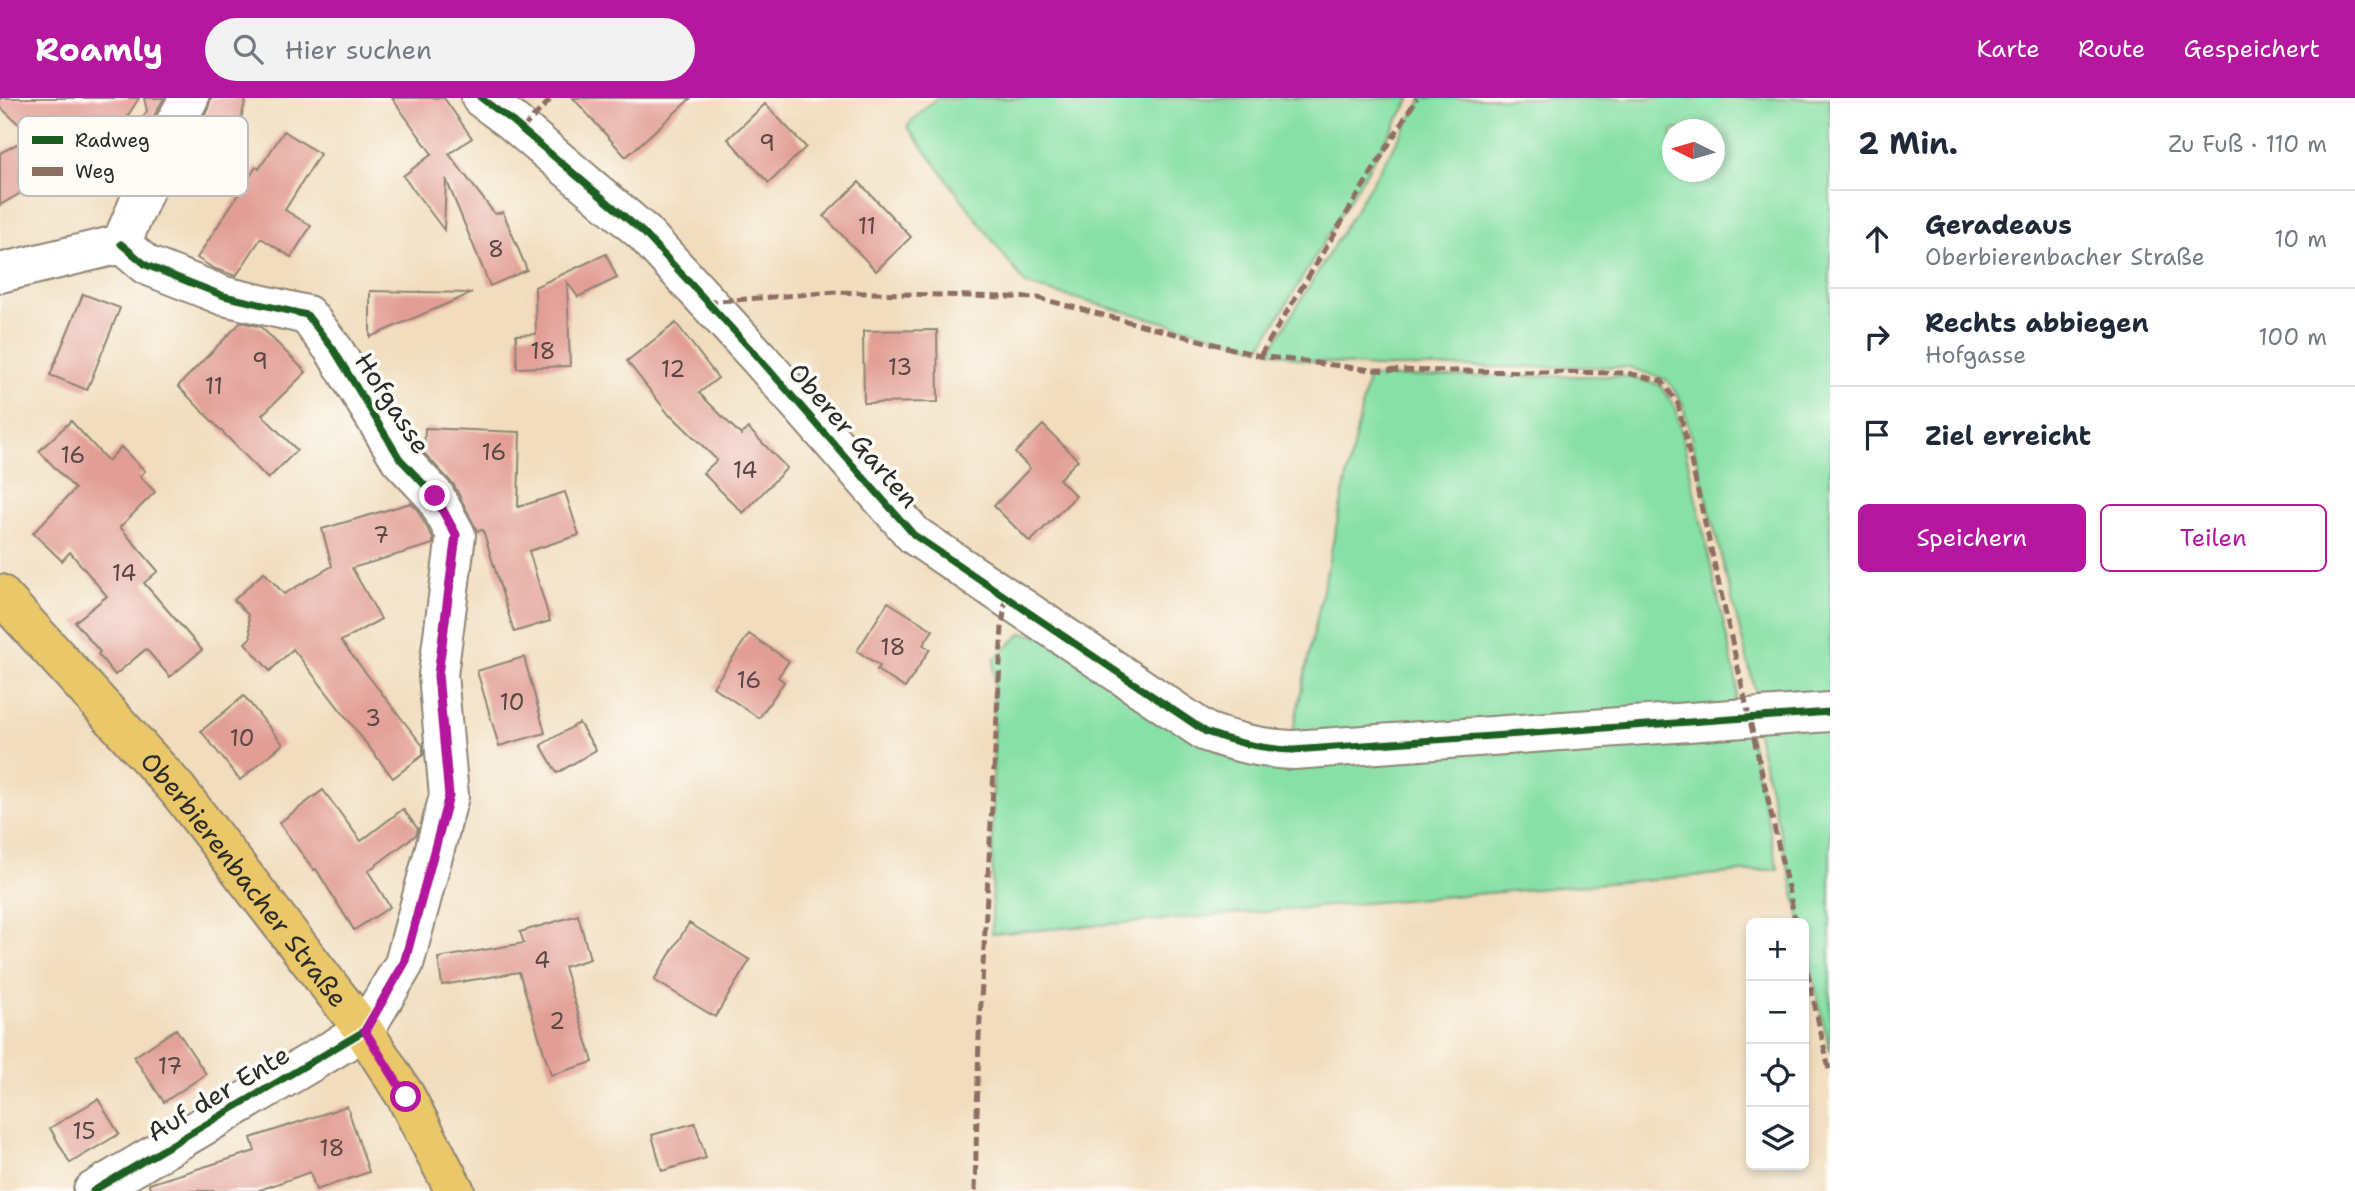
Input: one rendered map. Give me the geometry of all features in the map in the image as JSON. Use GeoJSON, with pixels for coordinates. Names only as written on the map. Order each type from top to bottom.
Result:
{"type":"FeatureCollection","features":[{"type":"Feature","properties":{"kind":"main road","name":"Oberbierenbacher Straße"},"geometry":{"type":"LineString","coordinates":[[0,594],[177,789],[365,1031],[406,1097],[455,1191]]}},
{"type":"Feature","properties":{"kind":"street"},"geometry":{"type":"LineString","coordinates":[[179,116],[189,98]]}},
{"type":"Feature","properties":{"kind":"street","name":"Oberer Garten"},"geometry":{"type":"LineString","coordinates":[[481,98],[644,233],[757,356],[914,535],[1206,732],[1239,744],[1264,749],[1293,750],[1830,712]]}},
{"type":"Feature","properties":{"kind":"street"},"geometry":{"type":"LineString","coordinates":[[0,273],[121,244],[142,196]]}},
{"type":"Feature","properties":{"kind":"street","name":"Hofgasse"},"geometry":{"type":"LineString","coordinates":[[121,244],[146,265],[224,296],[307,315],[334,350],[400,459],[435,496],[456,535],[438,675],[449,796],[404,964],[365,1031]]}},
{"type":"Feature","properties":{"kind":"street","name":"Auf der Ente"},"geometry":{"type":"LineString","coordinates":[[93,1191],[365,1031]]}},
{"type":"Feature","properties":{"kind":"green space"},"geometry":{"type":"Polygon","coordinates":[[[936,98],[1411,98],[1260,348],[1026,285],[907,126],[936,98]]]}},
{"type":"Feature","properties":{"kind":"green space"},"geometry":{"type":"Polygon","coordinates":[[[1423,98],[1830,98],[1830,699],[1760,700],[1755,690],[1682,402],[1667,380],[1629,367],[1374,367],[1303,360],[1270,351],[1423,98]]]}},
{"type":"Feature","properties":{"kind":"green space"},"geometry":{"type":"Polygon","coordinates":[[[1622,376],[1660,385],[1676,408],[1737,684],[1736,695],[1730,707],[1291,740],[1368,377],[1622,376]]]}},
{"type":"Feature","properties":{"kind":"green space"},"geometry":{"type":"Polygon","coordinates":[[[1022,633],[1049,638],[1212,745],[1746,721],[1778,869],[992,934],[994,659],[1022,633]]]}},
{"type":"Feature","properties":{"kind":"green space"},"geometry":{"type":"Polygon","coordinates":[[[1830,720],[1830,1052],[1809,959],[1809,918],[1800,918],[1755,725],[1830,720]]]}},
{"type":"Feature","properties":{"kind":"building"},"geometry":{"type":"Polygon","coordinates":[[[0,98],[139,98],[128,116],[18,116],[18,123],[0,107],[0,98]]]}},
{"type":"Feature","properties":{"kind":"building"},"geometry":{"type":"Polygon","coordinates":[[[144,98],[164,98],[154,116],[144,116],[147,111],[144,98]]]}},
{"type":"Feature","properties":{"kind":"building"},"geometry":{"type":"Polygon","coordinates":[[[211,98],[246,98],[242,116],[204,116],[211,98]]]}},
{"type":"Feature","properties":{"kind":"building"},"geometry":{"type":"Polygon","coordinates":[[[392,98],[444,98],[472,138],[449,154],[495,214],[503,212],[527,270],[490,286],[446,179],[444,230],[403,176],[432,154],[392,98]]]}},
{"type":"Feature","properties":{"kind":"building"},"geometry":{"type":"Polygon","coordinates":[[[573,98],[691,98],[626,157],[573,98]]]}},
{"type":"Feature","properties":{"kind":"building"},"geometry":{"type":"Polygon","coordinates":[[[765,104],[806,147],[769,183],[728,139],[765,104]]]}},
{"type":"Feature","properties":{"kind":"building"},"geometry":{"type":"Polygon","coordinates":[[[284,131],[320,154],[285,210],[311,226],[291,257],[261,238],[236,276],[213,268],[197,258],[237,196],[248,196],[248,179],[256,167],[259,169],[284,131]]]}},
{"type":"Feature","properties":{"kind":"building"},"geometry":{"type":"Polygon","coordinates":[[[18,143],[18,195],[0,205],[0,153],[18,143]]]}},
{"type":"Feature","properties":{"kind":"building"},"geometry":{"type":"Polygon","coordinates":[[[859,182],[911,237],[876,271],[824,216],[859,182]]]}},
{"type":"Feature","properties":{"kind":"building"},"geometry":{"type":"Polygon","coordinates":[[[606,254],[617,278],[578,297],[567,282],[570,366],[517,368],[516,335],[536,334],[535,287],[606,254]]]}},
{"type":"Feature","properties":{"kind":"building"},"geometry":{"type":"Polygon","coordinates":[[[370,291],[472,293],[370,337],[370,291]]]}},
{"type":"Feature","properties":{"kind":"building"},"geometry":{"type":"Polygon","coordinates":[[[83,294],[120,308],[87,390],[50,375],[83,294]]]}},
{"type":"Feature","properties":{"kind":"building"},"geometry":{"type":"Polygon","coordinates":[[[241,322],[261,327],[306,372],[262,415],[297,450],[268,479],[178,386],[241,322]]]}},
{"type":"Feature","properties":{"kind":"building"},"geometry":{"type":"Polygon","coordinates":[[[676,323],[718,378],[699,393],[741,435],[748,428],[787,468],[743,513],[703,473],[717,460],[670,416],[627,361],[676,323]]]}},
{"type":"Feature","properties":{"kind":"building"},"geometry":{"type":"Polygon","coordinates":[[[937,330],[938,402],[864,403],[863,331],[937,330]]]}},
{"type":"Feature","properties":{"kind":"building"},"geometry":{"type":"Polygon","coordinates":[[[71,421],[108,461],[121,447],[145,471],[140,476],[155,492],[120,527],[158,571],[144,583],[202,650],[170,677],[146,649],[115,675],[75,622],[107,596],[70,552],[62,561],[33,533],[75,489],[39,451],[71,421]]]}},
{"type":"Feature","properties":{"kind":"building"},"geometry":{"type":"Polygon","coordinates":[[[1043,425],[1078,460],[1059,479],[1076,496],[1030,542],[994,506],[1030,468],[1015,453],[1043,425]]]}},
{"type":"Feature","properties":{"kind":"building"},"geometry":{"type":"Polygon","coordinates":[[[425,428],[520,432],[518,507],[565,492],[579,535],[529,551],[550,621],[514,632],[483,530],[477,531],[454,485],[424,453],[425,428]]]}},
{"type":"Feature","properties":{"kind":"building"},"geometry":{"type":"Polygon","coordinates":[[[411,503],[417,509],[433,544],[352,568],[381,619],[341,641],[423,746],[423,755],[393,778],[293,649],[270,671],[245,643],[251,637],[248,615],[234,600],[264,572],[284,594],[332,566],[322,529],[411,503]]]}},
{"type":"Feature","properties":{"kind":"building"},"geometry":{"type":"Polygon","coordinates":[[[888,602],[933,630],[923,645],[930,649],[905,688],[877,670],[880,666],[857,651],[888,602]]]}},
{"type":"Feature","properties":{"kind":"building"},"geometry":{"type":"Polygon","coordinates":[[[749,634],[789,661],[778,677],[784,682],[759,718],[713,687],[749,634]]]}},
{"type":"Feature","properties":{"kind":"building"},"geometry":{"type":"Polygon","coordinates":[[[524,657],[545,733],[499,746],[477,671],[524,657]]]}},
{"type":"Feature","properties":{"kind":"building"},"geometry":{"type":"Polygon","coordinates":[[[244,696],[283,744],[240,780],[201,731],[244,696]]]}},
{"type":"Feature","properties":{"kind":"building"},"geometry":{"type":"Polygon","coordinates":[[[579,723],[596,750],[557,773],[541,745],[579,723]]]}},
{"type":"Feature","properties":{"kind":"building"},"geometry":{"type":"Polygon","coordinates":[[[323,790],[361,841],[403,809],[418,829],[416,835],[368,871],[390,907],[354,930],[316,869],[314,870],[279,823],[323,790]]]}},
{"type":"Feature","properties":{"kind":"building"},"geometry":{"type":"Polygon","coordinates":[[[578,915],[590,959],[564,967],[593,1062],[551,1075],[519,972],[442,985],[438,958],[524,943],[520,932],[578,915]]]}},
{"type":"Feature","properties":{"kind":"building"},"geometry":{"type":"Polygon","coordinates":[[[689,923],[750,960],[715,1017],[654,980],[689,923]]]}},
{"type":"Feature","properties":{"kind":"building"},"geometry":{"type":"Polygon","coordinates":[[[176,1029],[206,1074],[164,1102],[134,1057],[176,1029]]]}},
{"type":"Feature","properties":{"kind":"building"},"geometry":{"type":"Polygon","coordinates":[[[98,1099],[119,1134],[70,1163],[50,1128],[98,1099]]]}},
{"type":"Feature","properties":{"kind":"building"},"geometry":{"type":"Polygon","coordinates":[[[347,1106],[369,1172],[316,1190],[310,1172],[257,1191],[150,1191],[149,1184],[255,1151],[251,1138],[347,1106]]]}},
{"type":"Feature","properties":{"kind":"building"},"geometry":{"type":"Polygon","coordinates":[[[695,1123],[706,1158],[662,1171],[652,1135],[695,1123]]]}},
{"type":"Feature","properties":{"kind":"marked path"},"geometry":{"type":"LineString","coordinates":[[522,129],[552,98]]}},
{"type":"Feature","properties":{"kind":"marked path"},"geometry":{"type":"LineString","coordinates":[[1260,356],[1417,98]]}},
{"type":"Feature","properties":{"kind":"marked path"},"geometry":{"type":"LineString","coordinates":[[707,302],[837,292],[1038,298],[1260,356],[1372,370],[1627,373],[1662,381],[1678,404],[1795,918]]}},
{"type":"Feature","properties":{"kind":"marked path"},"geometry":{"type":"LineString","coordinates":[[975,1191],[979,1037],[1006,596]]}},
{"type":"Feature","properties":{"kind":"marked path"},"geometry":{"type":"LineString","coordinates":[[1809,980],[1830,1074]]}},
{"type":"Feature","properties":{"kind":"cycle path"},"geometry":{"type":"LineString","coordinates":[[481,98],[644,233],[757,356],[914,535],[1206,732],[1249,745],[1293,750],[1830,712]]}},
{"type":"Feature","properties":{"kind":"cycle path"},"geometry":{"type":"LineString","coordinates":[[93,1191],[364,1031],[404,964],[449,796],[438,675],[456,535],[435,496],[400,459],[334,350],[307,315],[224,296],[146,265],[121,244]]}},
{"type":"Feature","properties":{"kind":"route"},"geometry":{"type":"LineString","coordinates":[[406,1097],[365,1031],[404,964],[449,796],[438,675],[456,535],[435,496]]}}]}
